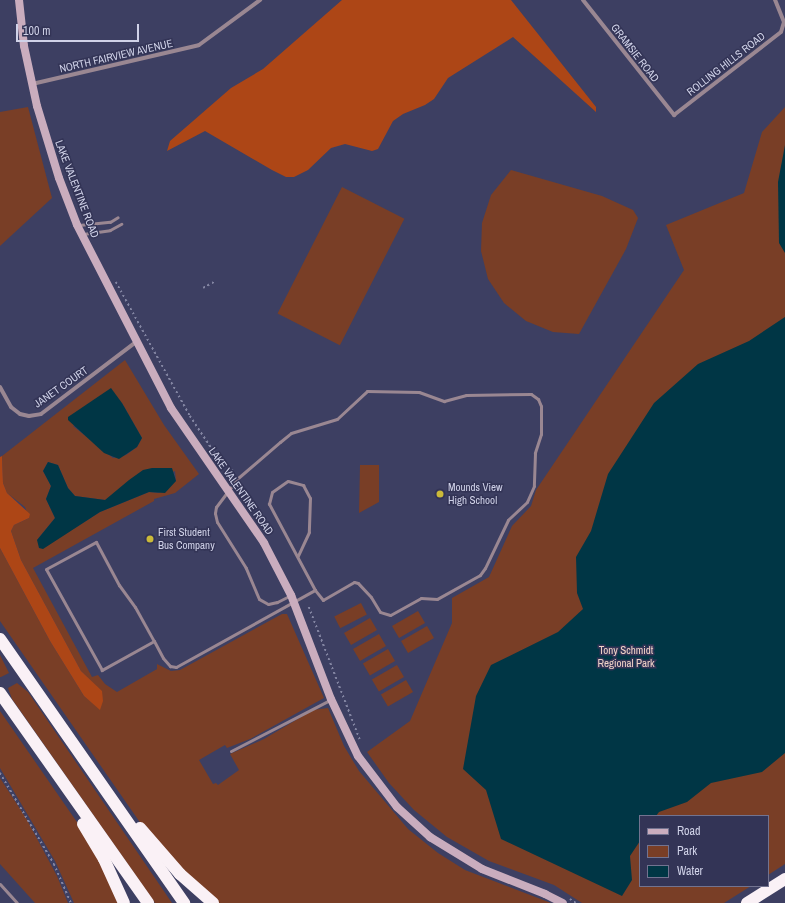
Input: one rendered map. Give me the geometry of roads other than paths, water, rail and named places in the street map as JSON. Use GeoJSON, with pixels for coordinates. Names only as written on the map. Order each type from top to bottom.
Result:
{"type":"FeatureCollection","features":[{"type":"Feature","properties":{"kind":"highway"},"geometry":{"type":"LineString","coordinates":[[0,640],[184,903]]}},
{"type":"Feature","properties":{"kind":"highway"},"geometry":{"type":"LineString","coordinates":[[0,693],[148,903]]}},
{"type":"Feature","properties":{"kind":"highway"},"geometry":{"type":"LineString","coordinates":[[8,704],[104,859],[124,903]]}},
{"type":"Feature","properties":{"kind":"highway"},"geometry":{"type":"LineString","coordinates":[[102,785],[180,874],[213,903]]}},
{"type":"Feature","properties":{"kind":"highway"},"geometry":{"type":"LineString","coordinates":[[747,903],[785,879]]}},
{"type":"Feature","properties":{"kind":"street","name":"LAKE VALENTINE ROAD"},"geometry":{"type":"LineString","coordinates":[[19,0],[32,84],[47,142],[81,234],[136,342],[180,423],[230,490],[264,543],[291,595],[332,699],[351,743],[366,770],[397,807],[417,827],[464,860],[563,899]]}},
{"type":"Feature","properties":{"kind":"street","name":"NORTH FAIRVIEW AVENUE"},"geometry":{"type":"LineString","coordinates":[[32,84],[199,45],[260,0]]}},
{"type":"Feature","properties":{"kind":"street","name":"GRAMSIE ROAD"},"geometry":{"type":"LineString","coordinates":[[583,0],[674,115]]}},
{"type":"Feature","properties":{"kind":"street","name":"ROLLING HILLS ROAD"},"geometry":{"type":"LineString","coordinates":[[674,115],[776,35],[784,22],[775,0]]}},
{"type":"Feature","properties":{"kind":"street","name":"JANET COURT"},"geometry":{"type":"LineString","coordinates":[[0,387],[11,407],[17,411],[29,416],[41,414],[136,342]]}},
{"type":"Feature","properties":{"kind":"lane"},"geometry":{"type":"LineString","coordinates":[[77,225],[110,222],[118,217]]}},
{"type":"Feature","properties":{"kind":"lane"},"geometry":{"type":"LineString","coordinates":[[81,234],[110,230],[121,224]]}},
{"type":"Feature","properties":{"kind":"lane"},"geometry":{"type":"LineString","coordinates":[[291,595],[277,602],[268,604],[259,599],[254,586],[216,518],[216,507],[238,478],[291,433],[337,419],[367,391],[419,392],[444,401],[466,395],[531,394],[538,399],[541,406],[541,434],[535,453],[534,486],[527,502],[508,520],[486,568],[480,575],[436,599],[421,598],[390,615],[380,612],[372,598],[358,583],[354,582],[323,600],[315,590],[269,504],[272,492],[288,481],[303,485],[310,498],[309,532],[298,556]]}},
{"type":"Feature","properties":{"kind":"lane"},"geometry":{"type":"LineString","coordinates":[[154,641],[102,670],[46,569],[96,542],[154,641],[166,662],[170,666],[179,666],[315,590]]}},
{"type":"Feature","properties":{"kind":"lane"},"geometry":{"type":"LineString","coordinates":[[231,751],[332,699]]}},
{"type":"Feature","properties":{"kind":"lane"},"geometry":{"type":"LineString","coordinates":[[0,884],[17,903]]}},
{"type":"Feature","properties":{"kind":"water"},"geometry":{"type":"Polygon","coordinates":[[[785,145],[785,253],[779,243],[778,182],[785,145]]]}},
{"type":"Feature","properties":{"kind":"water","name":"Tony Schmidt Regional Park"},"geometry":{"type":"Polygon","coordinates":[[[785,317],[785,753],[762,772],[711,783],[687,802],[659,812],[657,815],[639,815],[639,842],[630,856],[632,880],[622,896],[501,839],[486,790],[463,769],[476,696],[491,665],[558,632],[583,609],[577,593],[576,557],[591,531],[608,474],[654,403],[698,364],[749,341],[785,317]]]}},
{"type":"Feature","properties":{"kind":"water"},"geometry":{"type":"Polygon","coordinates":[[[111,388],[122,403],[142,438],[137,447],[119,459],[104,453],[68,420],[68,417],[111,388]]]}},
{"type":"Feature","properties":{"kind":"water"},"geometry":{"type":"Polygon","coordinates":[[[48,462],[58,465],[68,488],[75,496],[105,500],[143,470],[152,468],[172,468],[176,481],[165,493],[149,492],[100,512],[43,549],[39,548],[37,540],[55,518],[46,499],[51,486],[43,471],[48,462]]]}},
{"type":"Feature","properties":{"kind":"place","name":"Mounds View High School"},"geometry":{"type":"Point","coordinates":[440,494]}},
{"type":"Feature","properties":{"kind":"place","name":"First Student Bus Company"},"geometry":{"type":"Point","coordinates":[150,539]}}]}
